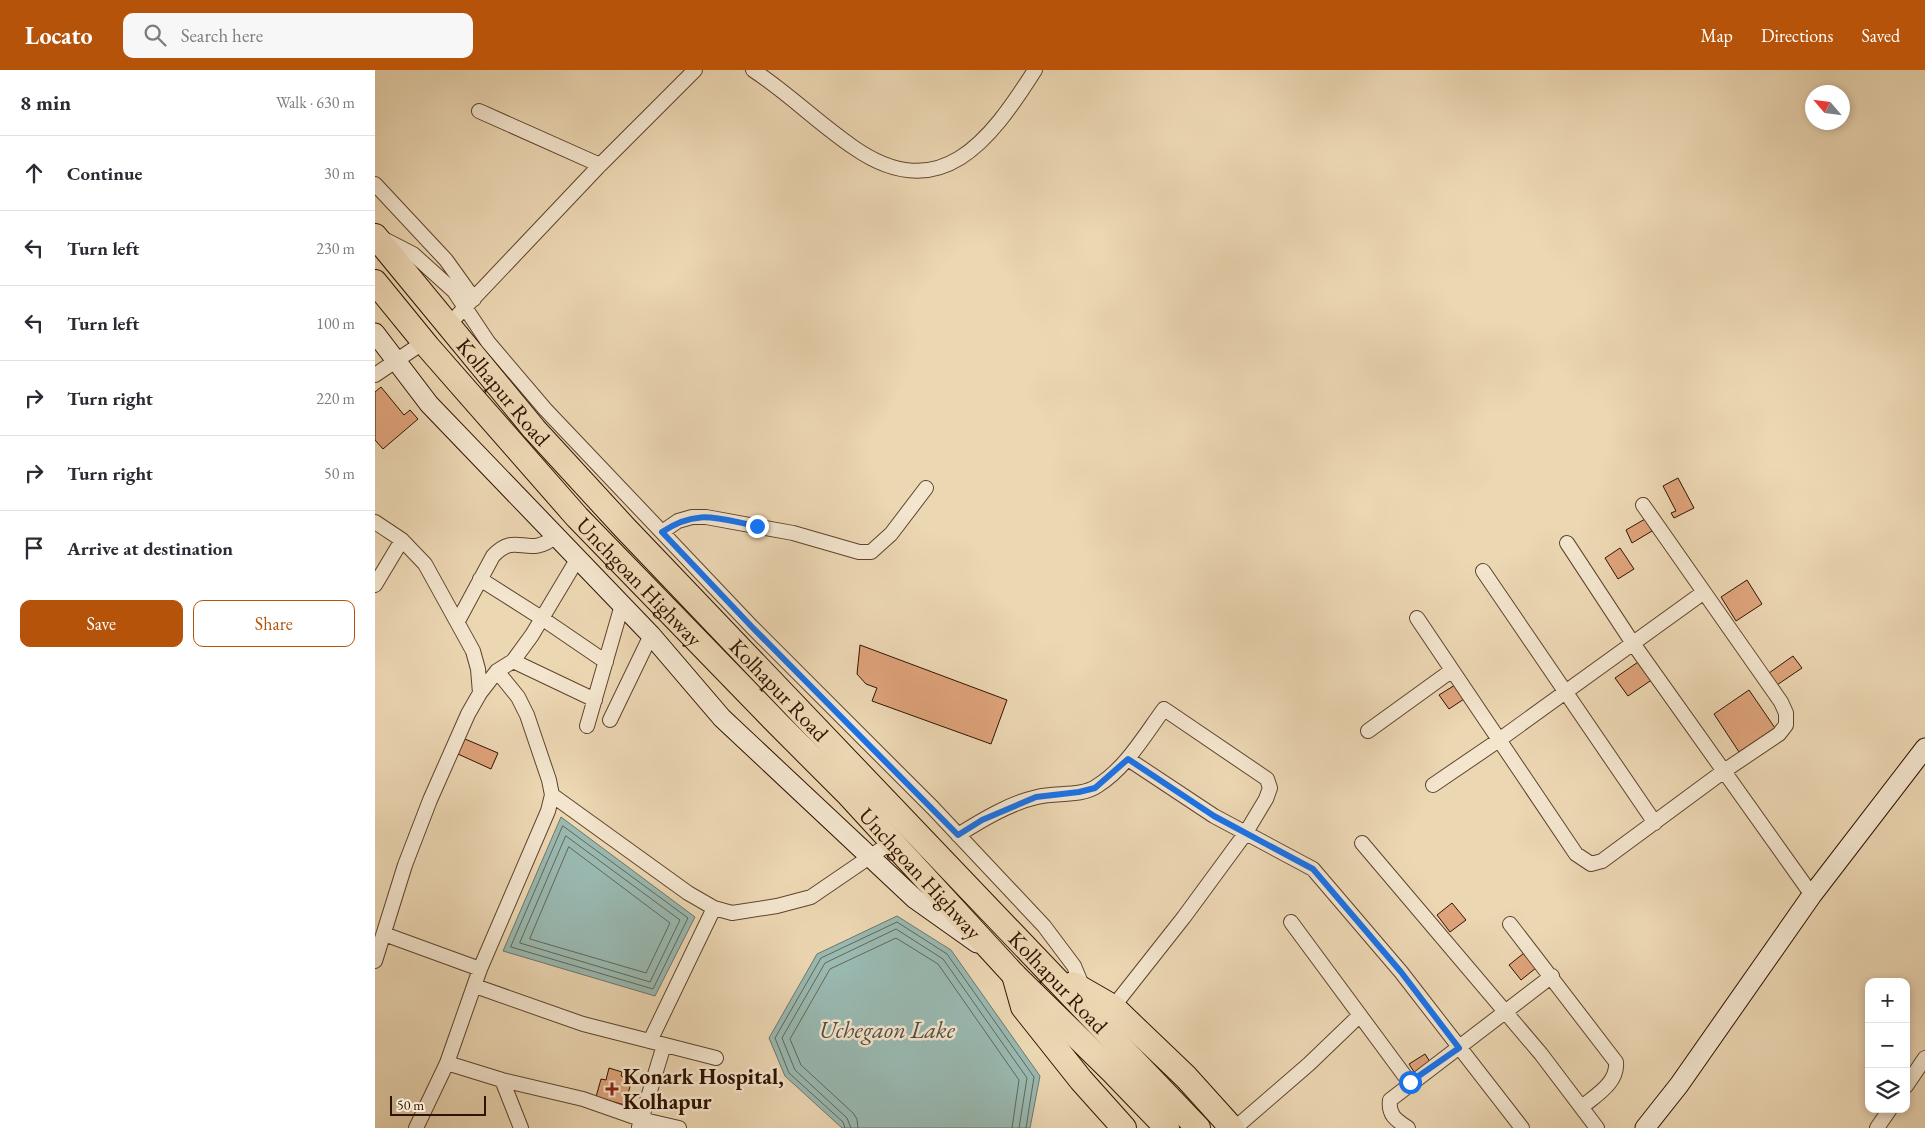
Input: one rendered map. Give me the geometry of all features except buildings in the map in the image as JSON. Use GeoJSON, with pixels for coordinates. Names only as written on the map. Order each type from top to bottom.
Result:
{"type":"FeatureCollection","features":[{"type":"Feature","properties":{"kind":"highway","name":"Kolhapur Road"},"geometry":{"type":"LineString","coordinates":[[375,235],[540,436],[624,527],[1198,1128]]}},
{"type":"Feature","properties":{"kind":"highway","name":"Unchgoan Highway"},"geometry":{"type":"LineString","coordinates":[[375,282],[428,347],[577,517],[893,842],[1014,976],[1112,1071],[1167,1128]]}},
{"type":"Feature","properties":{"kind":"highway"},"geometry":{"type":"LineString","coordinates":[[1049,971],[1113,1007],[1186,1077],[1234,1128]]}},
{"type":"Feature","properties":{"kind":"highway"},"geometry":{"type":"LineString","coordinates":[[1014,976],[1023,1007],[1081,1080],[1124,1128]]}},
{"type":"Feature","properties":{"kind":"street"},"geometry":{"type":"LineString","coordinates":[[455,318],[600,165],[695,70]]}},
{"type":"Feature","properties":{"kind":"street"},"geometry":{"type":"LineString","coordinates":[[753,70],[772,82],[853,148],[890,167],[924,172],[963,158],[991,132],[1035,70]]}},
{"type":"Feature","properties":{"kind":"street"},"geometry":{"type":"LineString","coordinates":[[479,112],[600,165]]}},
{"type":"Feature","properties":{"kind":"street"},"geometry":{"type":"LineString","coordinates":[[375,184],[425,235],[446,260],[470,303],[488,342],[545,410],[752,627],[958,835],[1044,926],[1075,966],[1085,991]]}},
{"type":"Feature","properties":{"kind":"street"},"geometry":{"type":"LineString","coordinates":[[375,235],[396,243],[413,254],[470,303]]}},
{"type":"Feature","properties":{"kind":"street"},"geometry":{"type":"LineString","coordinates":[[375,333],[397,359],[429,404],[651,635],[722,718],[915,899],[951,926],[995,954]]}},
{"type":"Feature","properties":{"kind":"street"},"geometry":{"type":"LineString","coordinates":[[375,375],[415,348]]}},
{"type":"Feature","properties":{"kind":"street"},"geometry":{"type":"LineString","coordinates":[[662,532],[678,521],[706,516],[793,533],[859,552],[871,552],[891,534],[926,488]]}},
{"type":"Feature","properties":{"kind":"street"},"geometry":{"type":"LineString","coordinates":[[1417,618],[1575,854],[1591,864],[1602,861],[1724,771],[1779,734],[1786,724],[1786,713],[1643,505]]}},
{"type":"Feature","properties":{"kind":"street"},"geometry":{"type":"LineString","coordinates":[[375,522],[401,540],[425,564],[458,621],[476,660],[480,692]]}},
{"type":"Feature","properties":{"kind":"street"},"geometry":{"type":"LineString","coordinates":[[458,621],[480,579],[501,548],[517,543],[537,547],[546,544],[556,536]]}},
{"type":"Feature","properties":{"kind":"street"},"geometry":{"type":"LineString","coordinates":[[375,585],[401,540]]}},
{"type":"Feature","properties":{"kind":"street"},"geometry":{"type":"LineString","coordinates":[[1567,543],[1632,642],[1812,895]]}},
{"type":"Feature","properties":{"kind":"street"},"geometry":{"type":"LineString","coordinates":[[375,961],[405,865],[429,800],[480,692],[497,671],[513,661],[543,618],[577,558]]}},
{"type":"Feature","properties":{"kind":"street"},"geometry":{"type":"LineString","coordinates":[[1483,571],[1655,823]]}},
{"type":"Feature","properties":{"kind":"street"},"geometry":{"type":"LineString","coordinates":[[480,579],[543,618],[606,662]]}},
{"type":"Feature","properties":{"kind":"street"},"geometry":{"type":"LineString","coordinates":[[1433,785],[1565,693],[1632,642],[1703,592]]}},
{"type":"Feature","properties":{"kind":"street"},"geometry":{"type":"LineString","coordinates":[[587,726],[622,604]]}},
{"type":"Feature","properties":{"kind":"street"},"geometry":{"type":"LineString","coordinates":[[610,720],[651,635]]}},
{"type":"Feature","properties":{"kind":"street"},"geometry":{"type":"LineString","coordinates":[[513,661],[595,700]]}},
{"type":"Feature","properties":{"kind":"street"},"geometry":{"type":"LineString","coordinates":[[416,1128],[447,1063],[480,969],[548,811],[552,795],[549,780],[527,715],[517,697],[497,671]]}},
{"type":"Feature","properties":{"kind":"street"},"geometry":{"type":"LineString","coordinates":[[1368,731],[1451,671]]}},
{"type":"Feature","properties":{"kind":"street"},"geometry":{"type":"LineString","coordinates":[[958,835],[982,820],[1036,797],[1079,792],[1095,788],[1128,759],[1164,709],[1267,778],[1270,788],[1266,799],[1245,834],[1184,917],[1113,1007]]}},
{"type":"Feature","properties":{"kind":"street"},"geometry":{"type":"LineString","coordinates":[[1645,1128],[1679,1085],[1812,895],[1923,752]]}},
{"type":"Feature","properties":{"kind":"street"},"geometry":{"type":"LineString","coordinates":[[1128,759],[1214,816],[1313,869],[1401,972],[1522,1128]]}},
{"type":"Feature","properties":{"kind":"street"},"geometry":{"type":"LineString","coordinates":[[552,795],[688,893],[714,908],[732,913],[777,906],[811,897],[893,842]]}},
{"type":"Feature","properties":{"kind":"street"},"geometry":{"type":"LineString","coordinates":[[1361,843],[1504,1011],[1597,1128]]}},
{"type":"Feature","properties":{"kind":"street"},"geometry":{"type":"LineString","coordinates":[[650,1041],[714,908]]}},
{"type":"Feature","properties":{"kind":"street"},"geometry":{"type":"LineString","coordinates":[[1291,922],[1410,1082]]}},
{"type":"Feature","properties":{"kind":"street"},"geometry":{"type":"LineString","coordinates":[[1510,924],[1617,1062],[1617,1073],[1611,1082],[1581,1107]]}},
{"type":"Feature","properties":{"kind":"street"},"geometry":{"type":"LineString","coordinates":[[384,934],[480,969]]}},
{"type":"Feature","properties":{"kind":"street"},"geometry":{"type":"LineString","coordinates":[[1408,1128],[1394,1119],[1389,1109],[1390,1100],[1410,1082],[1459,1048],[1504,1011],[1552,976]]}},
{"type":"Feature","properties":{"kind":"street"},"geometry":{"type":"LineString","coordinates":[[475,986],[583,1024],[716,1058]]}},
{"type":"Feature","properties":{"kind":"street"},"geometry":{"type":"LineString","coordinates":[[1234,1128],[1309,1064],[1360,1015]]}},
{"type":"Feature","properties":{"kind":"street"},"geometry":{"type":"LineString","coordinates":[[639,1124],[665,1046]]}},
{"type":"Feature","properties":{"kind":"street"},"geometry":{"type":"LineString","coordinates":[[1910,1080],[1925,1058]]}},
{"type":"Feature","properties":{"kind":"street"},"geometry":{"type":"LineString","coordinates":[[447,1063],[502,1080],[583,1099],[639,1124],[679,1128]]}},
{"type":"Feature","properties":{"kind":"street"},"geometry":{"type":"LineString","coordinates":[[502,1080],[521,1128]]}},
{"type":"Feature","properties":{"kind":"street"},"geometry":{"type":"LineString","coordinates":[[1877,1128],[1887,1113]]}},
{"type":"Feature","properties":{"kind":"water"},"geometry":{"type":"Polygon","coordinates":[[[561,817],[695,917],[655,996],[503,951],[561,817]]]}},
{"type":"Feature","properties":{"kind":"water","name":"Uchegaon Lake"},"geometry":{"type":"Polygon","coordinates":[[[897,916],[951,950],[1040,1076],[1030,1128],[842,1128],[785,1076],[769,1038],[817,954],[897,916]]]}},
{"type":"Feature","properties":{"kind":"place","name":"Konark Hospital, Kolhapur"},"geometry":{"type":"Point","coordinates":[612,1089]}},
{"type":"Feature","properties":{"kind":"route"},"geometry":{"type":"LineString","coordinates":[[757,526],[706,516],[678,521],[662,532],[752,627],[849,722],[958,835],[982,820],[1036,797],[1079,792],[1095,788],[1128,759],[1214,816],[1313,869],[1329,886],[1401,972],[1459,1048],[1410,1082]]}}]}
